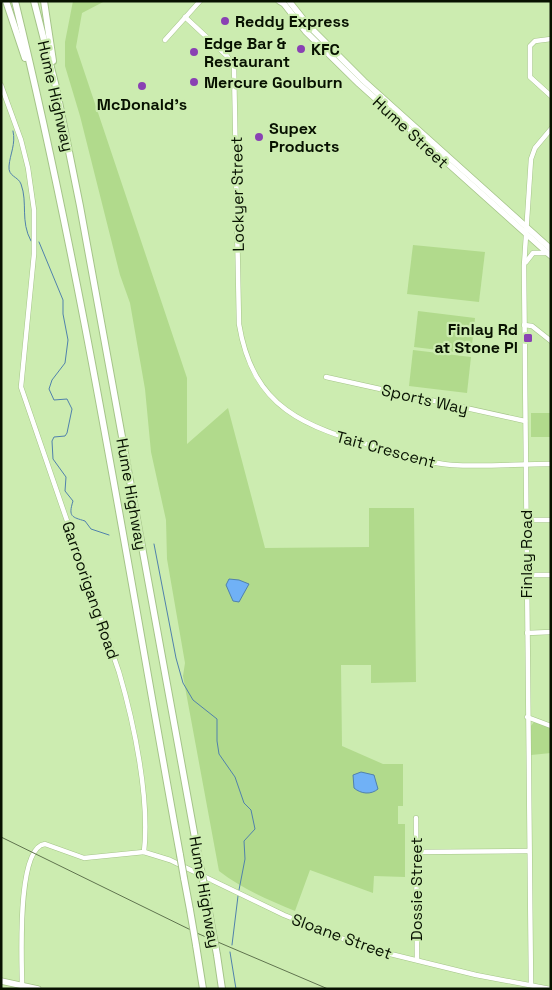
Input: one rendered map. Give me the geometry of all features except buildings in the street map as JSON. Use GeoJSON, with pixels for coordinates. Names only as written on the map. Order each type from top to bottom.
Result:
{"type":"FeatureCollection","features":[{"type":"Feature","properties":{"kind":"highway"},"geometry":{"type":"LineString","coordinates":[[6,1],[37,90]]}},
{"type":"Feature","properties":{"kind":"highway","name":"Hume Highway"},"geometry":{"type":"LineString","coordinates":[[15,1],[37,90],[67,234],[203,989]]}},
{"type":"Feature","properties":{"kind":"highway","name":"Hume Highway"},"geometry":{"type":"LineString","coordinates":[[34,1],[56,87],[80,206],[222,989]]}},
{"type":"Feature","properties":{"kind":"highway"},"geometry":{"type":"LineString","coordinates":[[44,1],[56,87]]}},
{"type":"Feature","properties":{"kind":"main road","name":"Hume Street"},"geometry":{"type":"LineString","coordinates":[[279,1],[284,4],[306,32],[359,84],[527,232]]}},
{"type":"Feature","properties":{"kind":"main road","name":"Hume Street"},"geometry":{"type":"LineString","coordinates":[[289,1],[308,25],[364,81],[549,253]]}},
{"type":"Feature","properties":{"kind":"main road"},"geometry":{"type":"LineString","coordinates":[[1,981],[38,989]]}},
{"type":"Feature","properties":{"kind":"street"},"geometry":{"type":"LineString","coordinates":[[165,40],[200,1]]}},
{"type":"Feature","properties":{"kind":"street","name":"Lockyer Street"},"geometry":{"type":"LineString","coordinates":[[185,17],[227,56],[234,67],[239,324],[244,350],[263,387]]}},
{"type":"Feature","properties":{"kind":"street"},"geometry":{"type":"LineString","coordinates":[[551,39],[538,40],[532,43],[530,50],[530,77],[551,96]]}},
{"type":"Feature","properties":{"kind":"street","name":"Garroorigang Road"},"geometry":{"type":"LineString","coordinates":[[1,85],[13,113],[25,154],[34,210],[34,254],[21,387],[122,681],[146,812],[144,852]]}},
{"type":"Feature","properties":{"kind":"street","name":"Finlay Road"},"geometry":{"type":"LineString","coordinates":[[531,985],[524,421],[524,266],[531,159],[535,148],[551,129]]}},
{"type":"Feature","properties":{"kind":"street"},"geometry":{"type":"LineString","coordinates":[[524,266],[528,257],[533,253],[549,253]]}},
{"type":"Feature","properties":{"kind":"street"},"geometry":{"type":"LineString","coordinates":[[524,325],[532,326],[551,342]]}},
{"type":"Feature","properties":{"kind":"street","name":"Sports Way"},"geometry":{"type":"LineString","coordinates":[[326,377],[524,421]]}},
{"type":"Feature","properties":{"kind":"street","name":"Tait Crescent"},"geometry":{"type":"LineString","coordinates":[[263,387],[296,417],[318,429],[336,436],[439,464],[551,464]]}},
{"type":"Feature","properties":{"kind":"street"},"geometry":{"type":"LineString","coordinates":[[526,520],[551,520]]}},
{"type":"Feature","properties":{"kind":"street"},"geometry":{"type":"LineString","coordinates":[[526,575],[551,575]]}},
{"type":"Feature","properties":{"kind":"street"},"geometry":{"type":"LineString","coordinates":[[527,633],[551,632]]}},
{"type":"Feature","properties":{"kind":"street"},"geometry":{"type":"LineString","coordinates":[[527,717],[551,726]]}},
{"type":"Feature","properties":{"kind":"street","name":"Dossie Street"},"geometry":{"type":"LineString","coordinates":[[416,818],[417,960]]}},
{"type":"Feature","properties":{"kind":"street"},"geometry":{"type":"LineString","coordinates":[[22,986],[24,884],[28,864],[36,847],[48,844],[77,856],[92,859],[144,852]]}},
{"type":"Feature","properties":{"kind":"street"},"geometry":{"type":"LineString","coordinates":[[416,852],[529,851]]}},
{"type":"Feature","properties":{"kind":"street","name":"Sloane Street"},"geometry":{"type":"LineString","coordinates":[[144,852],[170,860],[284,916],[366,948],[476,975],[550,989]]}},
{"type":"Feature","properties":{"kind":"green space"},"geometry":{"type":"Polygon","coordinates":[[[73,1],[105,1],[82,13],[76,47],[187,378],[187,444],[228,408],[265,548],[369,547],[369,508],[414,508],[416,682],[371,683],[371,665],[341,665],[342,746],[383,764],[403,764],[403,806],[398,806],[398,824],[405,824],[405,877],[374,876],[373,893],[310,870],[295,911],[246,889],[219,871],[183,676],[185,663],[167,559],[166,520],[151,452],[145,389],[130,303],[120,275],[80,116],[65,66],[65,42],[73,1]]]}},
{"type":"Feature","properties":{"kind":"green space"},"geometry":{"type":"Polygon","coordinates":[[[413,245],[485,252],[479,302],[407,294],[413,245]]]}},
{"type":"Feature","properties":{"kind":"green space"},"geometry":{"type":"Polygon","coordinates":[[[418,311],[475,318],[471,354],[414,347],[418,311]]]}},
{"type":"Feature","properties":{"kind":"green space"},"geometry":{"type":"Polygon","coordinates":[[[413,350],[471,357],[467,393],[409,386],[413,350]]]}},
{"type":"Feature","properties":{"kind":"green space"},"geometry":{"type":"Polygon","coordinates":[[[531,413],[551,413],[551,437],[531,437],[531,413]]]}},
{"type":"Feature","properties":{"kind":"green space"},"geometry":{"type":"Polygon","coordinates":[[[534,722],[551,728],[551,753],[531,755],[530,727],[534,722]]]}},
{"type":"Feature","properties":{"kind":"water"},"geometry":{"type":"Polygon","coordinates":[[[229,579],[249,584],[239,602],[233,601],[226,585],[229,579]]]}},
{"type":"Feature","properties":{"kind":"water"},"geometry":{"type":"Polygon","coordinates":[[[361,772],[374,775],[378,789],[366,793],[354,788],[353,775],[361,772]]]}},
{"type":"Feature","properties":{"kind":"waterway"},"geometry":{"type":"LineString","coordinates":[[13,131],[14,140],[9,170],[21,184],[26,226],[31,241]]}},
{"type":"Feature","properties":{"kind":"waterway"},"geometry":{"type":"LineString","coordinates":[[39,242],[63,300],[63,314],[68,340],[65,363],[52,380],[49,389],[54,400],[67,399],[72,409],[67,433],[65,436],[54,437],[52,441],[53,459],[66,477],[65,491],[73,501],[72,516],[85,521],[91,529],[109,535]]}},
{"type":"Feature","properties":{"kind":"waterway"},"geometry":{"type":"LineString","coordinates":[[154,544],[176,658],[183,683],[193,700],[217,719],[219,754],[235,777],[244,803],[251,810],[255,829],[244,841],[245,859],[239,890]]}},
{"type":"Feature","properties":{"kind":"waterway"},"geometry":{"type":"LineString","coordinates":[[232,945],[238,896]]}},
{"type":"Feature","properties":{"kind":"waterway"},"geometry":{"type":"LineString","coordinates":[[230,952],[236,989]]}},
{"type":"Feature","properties":{"kind":"railway"},"geometry":{"type":"LineString","coordinates":[[1,837],[199,934],[328,989]]}},
{"type":"Feature","properties":{"kind":"place","name":"Reddy Express"},"geometry":{"type":"Point","coordinates":[225,21]}},
{"type":"Feature","properties":{"kind":"place","name":"KFC"},"geometry":{"type":"Point","coordinates":[301,49]}},
{"type":"Feature","properties":{"kind":"place","name":"Edge Bar & Restaurant"},"geometry":{"type":"Point","coordinates":[194,52]}},
{"type":"Feature","properties":{"kind":"place","name":"Mercure Goulburn"},"geometry":{"type":"Point","coordinates":[194,82]}},
{"type":"Feature","properties":{"kind":"place","name":"McDonald's"},"geometry":{"type":"Point","coordinates":[142,86]}},
{"type":"Feature","properties":{"kind":"place","name":"Supex Products"},"geometry":{"type":"Point","coordinates":[259,137]}},
{"type":"Feature","properties":{"kind":"place","name":"Finlay Rd at Stone Pl"},"geometry":{"type":"Point","coordinates":[528,338]}}]}
